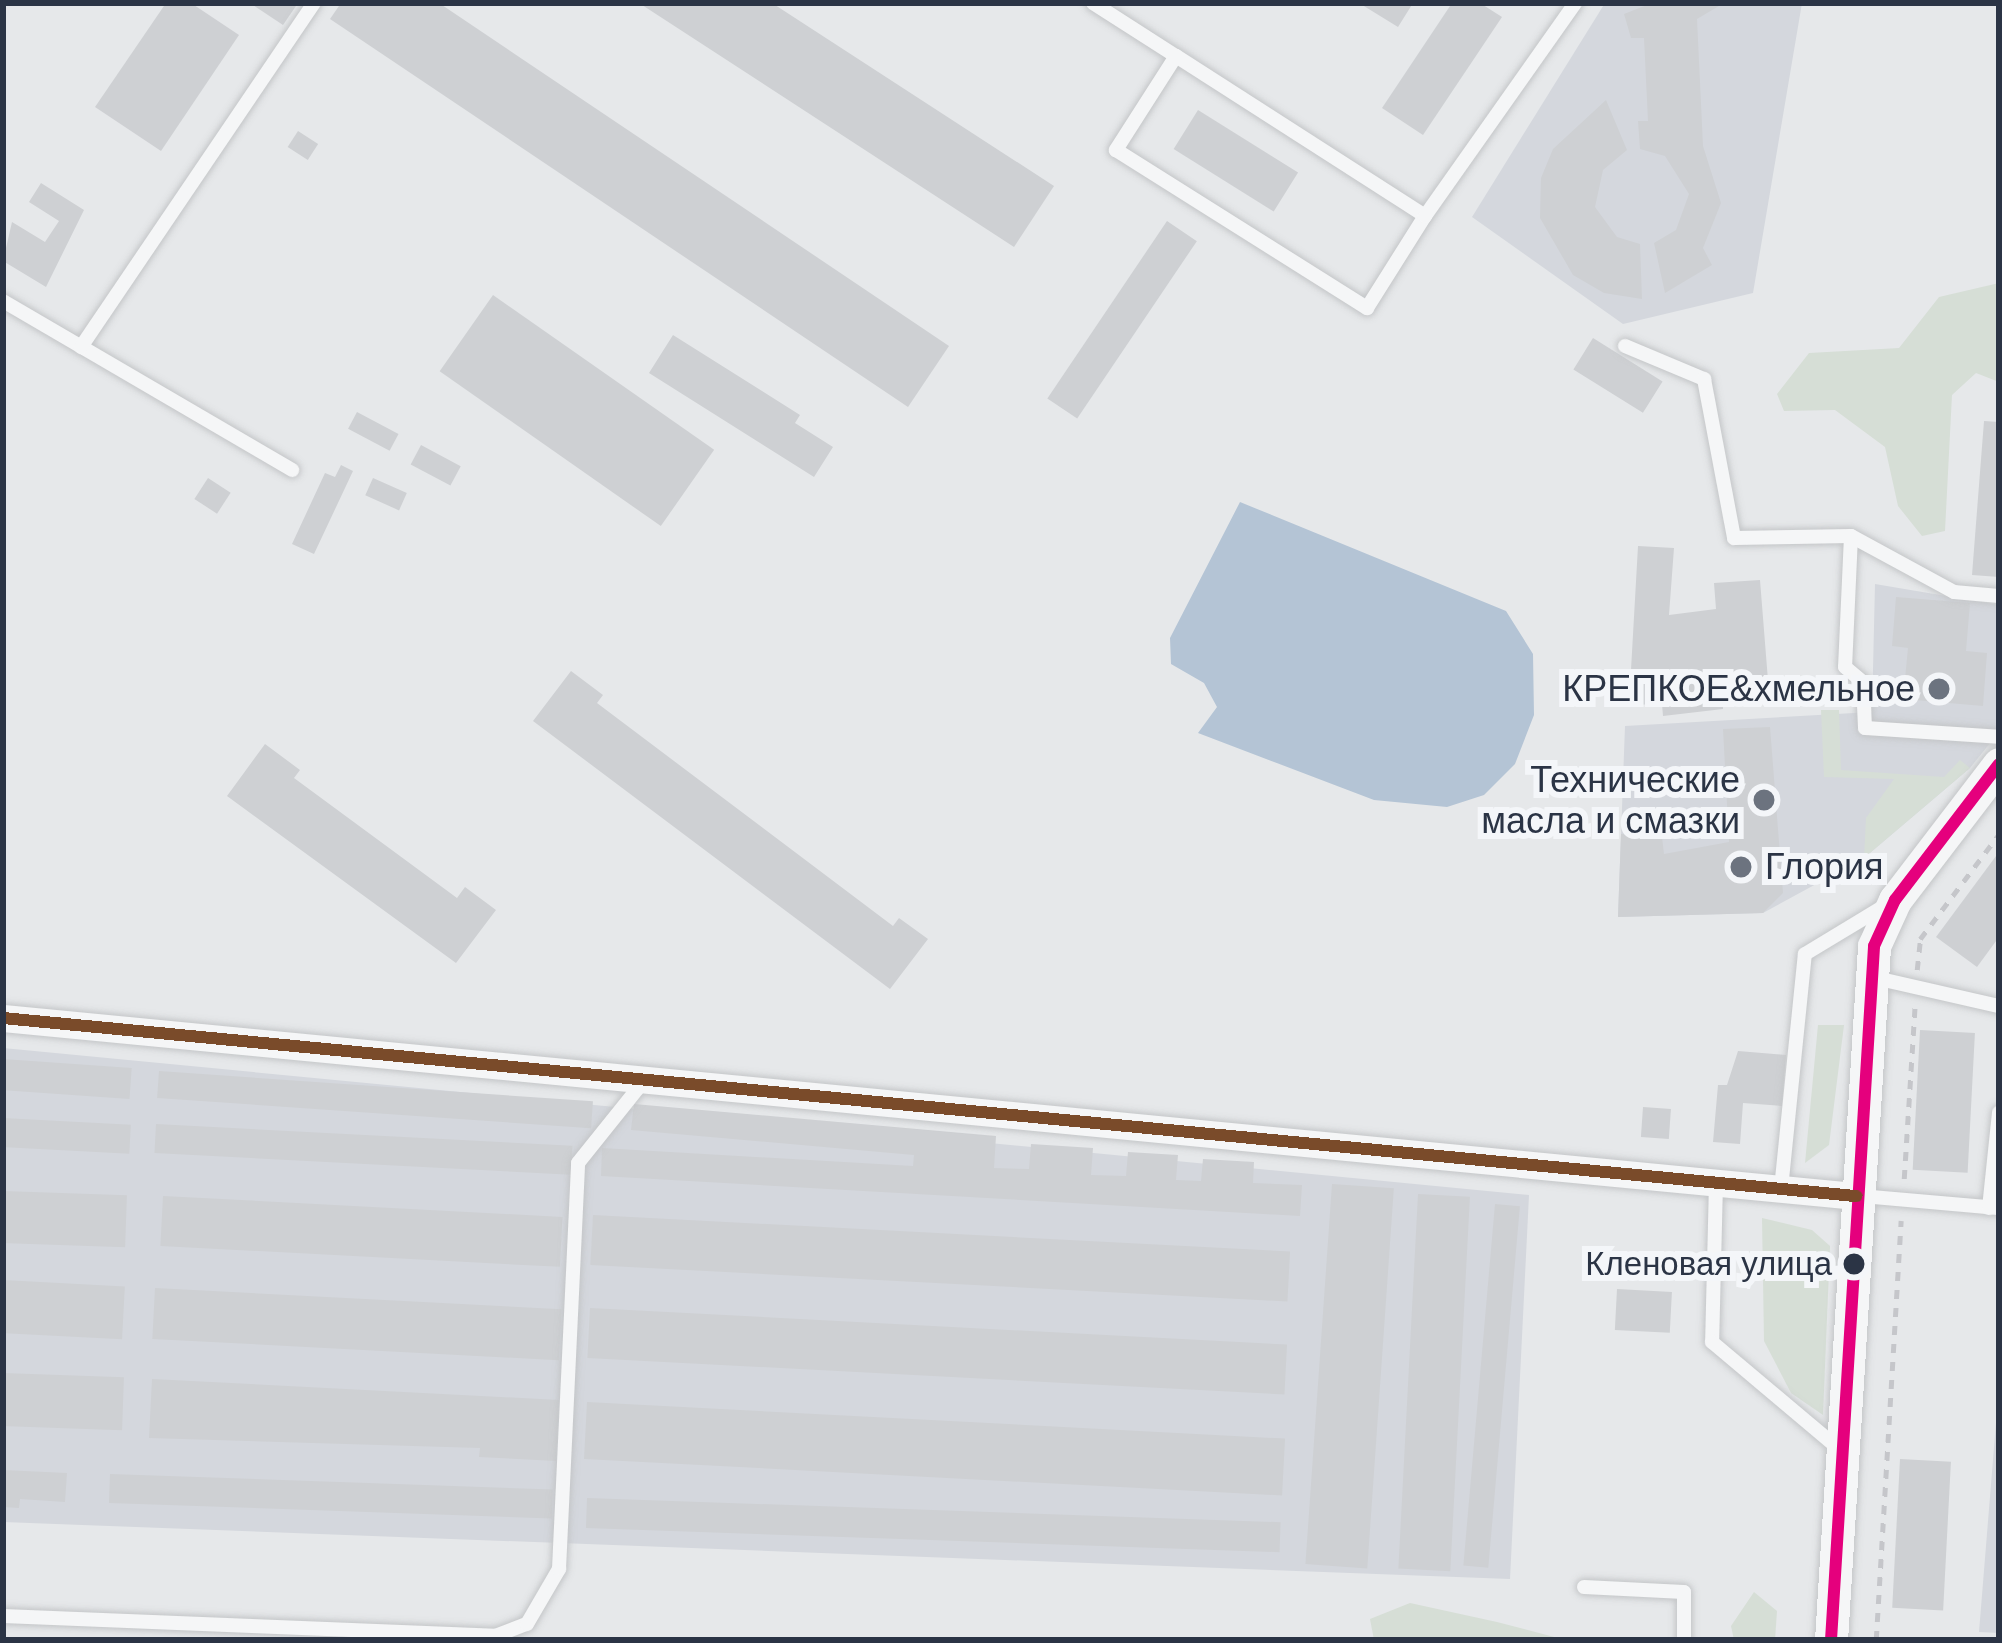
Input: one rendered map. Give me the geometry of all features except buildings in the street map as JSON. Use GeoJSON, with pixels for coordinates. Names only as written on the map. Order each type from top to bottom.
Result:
{"type":"FeatureCollection","features":[{"type":"Feature","properties":{"kind":"street"},"geometry":{"type":"LineString","coordinates":[[1831,1640],[1871,976],[1895,899],[1999,764]]}},
{"type":"Feature","properties":{"kind":"street"},"geometry":{"type":"LineString","coordinates":[[3,1018],[1856,1196]]}},
{"type":"Feature","properties":{"kind":"lane"},"geometry":{"type":"LineString","coordinates":[[81,346],[314,3]]}},
{"type":"Feature","properties":{"kind":"lane"},"geometry":{"type":"LineString","coordinates":[[1093,3],[1425,216]]}},
{"type":"Feature","properties":{"kind":"lane"},"geometry":{"type":"LineString","coordinates":[[1176,56],[1116,149],[1367,308],[1425,216],[1576,3]]}},
{"type":"Feature","properties":{"kind":"lane"},"geometry":{"type":"LineString","coordinates":[[3,301],[292,470]]}},
{"type":"Feature","properties":{"kind":"lane"},"geometry":{"type":"LineString","coordinates":[[1625,346],[1704,379],[1734,538],[1851,536],[1954,592],[1999,596]]}},
{"type":"Feature","properties":{"kind":"lane"},"geometry":{"type":"LineString","coordinates":[[1851,536],[1845,667],[1863,682],[1865,728],[1999,737]]}},
{"type":"Feature","properties":{"kind":"lane"},"geometry":{"type":"LineString","coordinates":[[1781,1189],[1805,953],[1895,899]]}},
{"type":"Feature","properties":{"kind":"lane"},"geometry":{"type":"LineString","coordinates":[[1871,976],[1999,1006]]}},
{"type":"Feature","properties":{"kind":"lane"},"geometry":{"type":"LineString","coordinates":[[3,1616],[165,1628],[514,1636],[541,1609],[560,1569],[578,1162],[643,1082]]}},
{"type":"Feature","properties":{"kind":"lane"},"geometry":{"type":"LineString","coordinates":[[1856,1196],[1994,1208],[1999,1113]]}},
{"type":"Feature","properties":{"kind":"lane"},"geometry":{"type":"LineString","coordinates":[[1716,1183],[1712,1342],[1841,1451]]}},
{"type":"Feature","properties":{"kind":"lane"},"geometry":{"type":"LineString","coordinates":[[1584,1587],[1684,1592],[1684,1640]]}},
{"type":"Feature","properties":{"kind":"path"},"geometry":{"type":"LineString","coordinates":[[1876,1640],[1920,939],[1999,834]]}},
{"type":"Feature","properties":{"kind":"shaded area"},"geometry":{"type":"Polygon","coordinates":[[[1605,3],[1802,3],[1753,293],[1623,324],[1472,217],[1605,3]]]}},
{"type":"Feature","properties":{"kind":"shaded area"},"geometry":{"type":"Polygon","coordinates":[[[1999,283],[1999,382],[1976,373],[1952,395],[1945,531],[1922,536],[1898,506],[1885,447],[1835,410],[1784,411],[1777,394],[1809,353],[1899,348],[1939,297],[1999,283]]]}},
{"type":"Feature","properties":{"kind":"shaded area"},"geometry":{"type":"Polygon","coordinates":[[[1875,584],[1999,605],[1999,732],[1970,768],[1864,858],[1763,913],[1618,917],[1625,726],[1872,712],[1875,584]]]}},
{"type":"Feature","properties":{"kind":"shaded area"},"geometry":{"type":"Polygon","coordinates":[[[1821,710],[1839,710],[1841,770],[1944,777],[1960,760],[1970,768],[1864,858],[1866,818],[1894,779],[1824,777],[1821,710]]]}},
{"type":"Feature","properties":{"kind":"shaded area"},"geometry":{"type":"Polygon","coordinates":[[[1818,1025],[1844,1025],[1829,1145],[1805,1163],[1818,1025]]]}},
{"type":"Feature","properties":{"kind":"shaded area"},"geometry":{"type":"Polygon","coordinates":[[[3,1048],[1529,1195],[1510,1579],[3,1522],[3,1048]]]}},
{"type":"Feature","properties":{"kind":"shaded area"},"geometry":{"type":"Polygon","coordinates":[[[1762,1218],[1812,1230],[1830,1246],[1823,1415],[1791,1393],[1764,1341],[1762,1218]]]}},
{"type":"Feature","properties":{"kind":"shaded area"},"geometry":{"type":"Polygon","coordinates":[[[1999,1386],[1999,1633],[1979,1632],[1999,1386]]]}},
{"type":"Feature","properties":{"kind":"shaded area"},"geometry":{"type":"Polygon","coordinates":[[[1754,1592],[1777,1611],[1775,1640],[1734,1640],[1731,1626],[1754,1592]]]}},
{"type":"Feature","properties":{"kind":"shaded area"},"geometry":{"type":"Polygon","coordinates":[[[1410,1603],[1558,1638],[1374,1640],[1370,1619],[1410,1603]]]}},
{"type":"Feature","properties":{"kind":"water"},"geometry":{"type":"Polygon","coordinates":[[[1240,502],[1506,611],[1533,654],[1534,715],[1515,764],[1484,795],[1447,807],[1374,800],[1198,733],[1217,707],[1204,683],[1171,664],[1170,638],[1240,502]]]}},
{"type":"Feature","properties":{"kind":"transit line"},"geometry":{"type":"LineString","coordinates":[[1831,1640],[1874,946],[1895,900],[1999,764]]}},
{"type":"Feature","properties":{"kind":"transit line"},"geometry":{"type":"LineString","coordinates":[[3,1018],[1856,1196]]}},
{"type":"Feature","properties":{"kind":"place","name":"КРЕПКОЕ&хмельное"},"geometry":{"type":"Point","coordinates":[1939,689]}},
{"type":"Feature","properties":{"kind":"place","name":"Технические масла и смазки"},"geometry":{"type":"Point","coordinates":[1764,800]}},
{"type":"Feature","properties":{"kind":"place","name":"Глория"},"geometry":{"type":"Point","coordinates":[1741,867]}},
{"type":"Feature","properties":{"kind":"place","name":"Кленовая улица"},"geometry":{"type":"Point","coordinates":[1854,1264]}}]}
